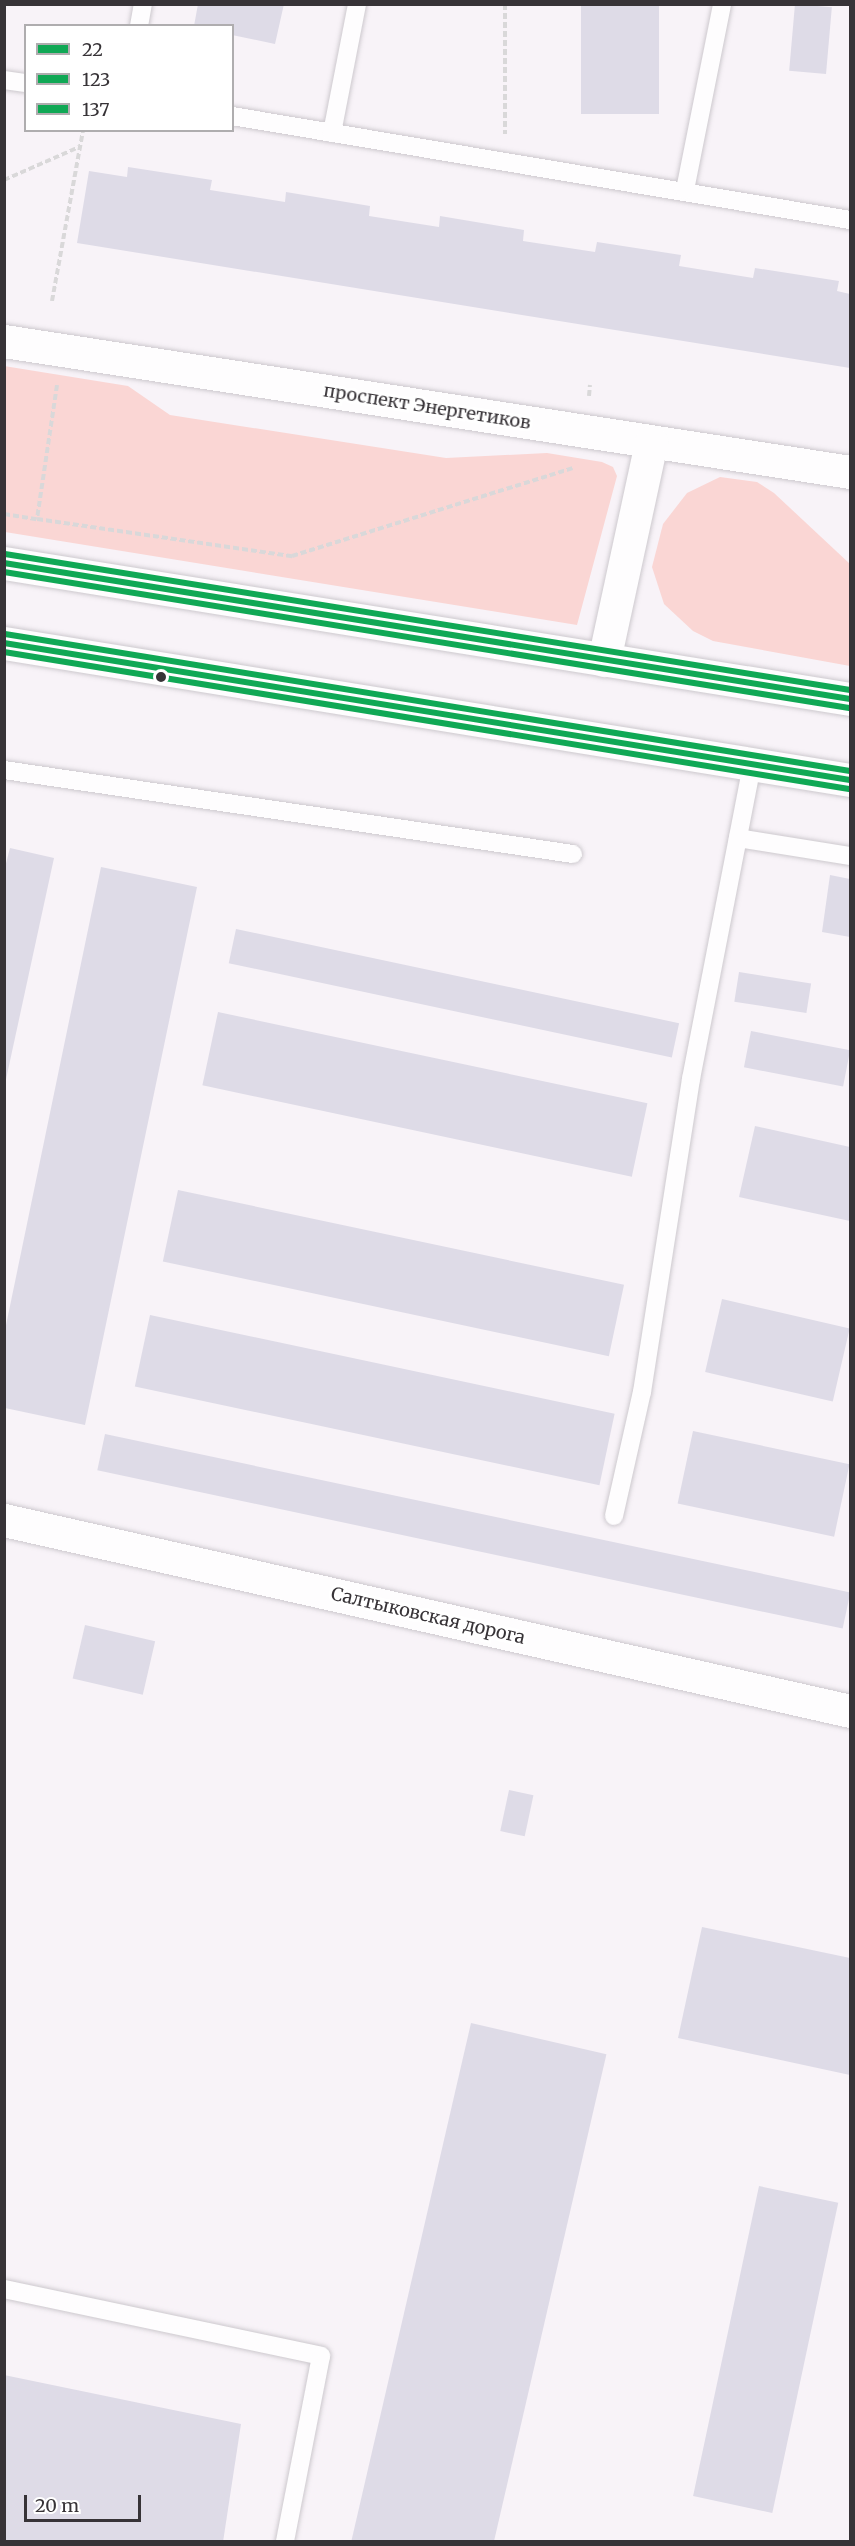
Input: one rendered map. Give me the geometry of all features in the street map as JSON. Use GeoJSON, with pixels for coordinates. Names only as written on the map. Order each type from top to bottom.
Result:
{"type":"FeatureCollection","features":[{"type":"Feature","properties":{"kind":"street","name":"проспект Энергетиков"},"geometry":{"type":"LineString","coordinates":[[4,341],[850,472]]}},
{"type":"Feature","properties":{"kind":"street"},"geometry":{"type":"LineString","coordinates":[[604,660],[651,442]]}},
{"type":"Feature","properties":{"kind":"street"},"geometry":{"type":"LineString","coordinates":[[4,563],[850,699]]}},
{"type":"Feature","properties":{"kind":"street"},"geometry":{"type":"LineString","coordinates":[[4,643],[850,780]]}},
{"type":"Feature","properties":{"kind":"street","name":"Салтыковская дорога"},"geometry":{"type":"LineString","coordinates":[[4,1520],[850,1711]]}},
{"type":"Feature","properties":{"kind":"lane"},"geometry":{"type":"LineString","coordinates":[[139,24],[143,4]]}},
{"type":"Feature","properties":{"kind":"lane"},"geometry":{"type":"LineString","coordinates":[[332,133],[357,4]]}},
{"type":"Feature","properties":{"kind":"lane"},"geometry":{"type":"LineString","coordinates":[[685,190],[722,4]]}},
{"type":"Feature","properties":{"kind":"lane"},"geometry":{"type":"LineString","coordinates":[[4,80],[24,83]]}},
{"type":"Feature","properties":{"kind":"lane"},"geometry":{"type":"LineString","coordinates":[[234,116],[505,164],[685,190],[850,220]]}},
{"type":"Feature","properties":{"kind":"lane"},"geometry":{"type":"LineString","coordinates":[[614,1516],[642,1392],[687,1102],[752,764]]}},
{"type":"Feature","properties":{"kind":"lane"},"geometry":{"type":"LineString","coordinates":[[4,770],[573,854]]}},
{"type":"Feature","properties":{"kind":"lane"},"geometry":{"type":"LineString","coordinates":[[738,838],[850,856]]}},
{"type":"Feature","properties":{"kind":"lane"},"geometry":{"type":"LineString","coordinates":[[4,2289],[321,2356],[285,2541]]}},
{"type":"Feature","properties":{"kind":"path"},"geometry":{"type":"LineString","coordinates":[[505,4],[505,164]]}},
{"type":"Feature","properties":{"kind":"path"},"geometry":{"type":"LineString","coordinates":[[52,301],[83,132]]}},
{"type":"Feature","properties":{"kind":"path"},"geometry":{"type":"LineString","coordinates":[[4,180],[80,147]]}},
{"type":"Feature","properties":{"kind":"path"},"geometry":{"type":"LineString","coordinates":[[37,519],[58,378]]}},
{"type":"Feature","properties":{"kind":"path"},"geometry":{"type":"LineString","coordinates":[[4,514],[292,556],[577,466],[590,385]]}},
{"type":"Feature","properties":{"kind":"shaded area"},"geometry":{"type":"Polygon","coordinates":[[[4,366],[128,386],[170,415],[446,458],[547,453],[602,462],[613,467],[617,476],[577,625],[5,532],[4,366]]]}},
{"type":"Feature","properties":{"kind":"shaded area"},"geometry":{"type":"Polygon","coordinates":[[[720,477],[757,482],[774,493],[850,564],[850,666],[713,641],[693,631],[664,604],[652,567],[663,524],[687,493],[720,477]]]}},
{"type":"Feature","properties":{"kind":"building"},"geometry":{"type":"Polygon","coordinates":[[[198,4],[284,4],[275,44],[234,35],[234,24],[194,24],[198,4]]]}},
{"type":"Feature","properties":{"kind":"building"},"geometry":{"type":"Polygon","coordinates":[[[581,4],[659,4],[659,114],[581,114],[581,4]]]}},
{"type":"Feature","properties":{"kind":"building"},"geometry":{"type":"Polygon","coordinates":[[[795,4],[832,7],[826,74],[789,71],[795,4]]]}},
{"type":"Feature","properties":{"kind":"building"},"geometry":{"type":"Polygon","coordinates":[[[128,167],[212,180],[210,190],[285,202],[286,192],[370,206],[369,216],[439,227],[440,216],[524,230],[523,241],[595,252],[597,242],[681,255],[679,266],[753,278],[755,268],[839,281],[837,291],[850,294],[850,368],[77,243],[89,171],[127,177],[128,167]]]}},
{"type":"Feature","properties":{"kind":"building"},"geometry":{"type":"Polygon","coordinates":[[[10,848],[54,858],[5,1084],[4,871],[10,848]]]}},
{"type":"Feature","properties":{"kind":"building"},"geometry":{"type":"Polygon","coordinates":[[[101,867],[197,887],[85,1425],[5,1408],[5,1330],[101,867]]]}},
{"type":"Feature","properties":{"kind":"building"},"geometry":{"type":"Polygon","coordinates":[[[830,875],[850,879],[850,937],[822,932],[830,875]]]}},
{"type":"Feature","properties":{"kind":"building"},"geometry":{"type":"Polygon","coordinates":[[[236,929],[679,1023],[672,1057],[229,963],[236,929]]]}},
{"type":"Feature","properties":{"kind":"building"},"geometry":{"type":"Polygon","coordinates":[[[739,972],[811,983],[806,1013],[734,1002],[739,972]]]}},
{"type":"Feature","properties":{"kind":"building"},"geometry":{"type":"Polygon","coordinates":[[[218,1012],[647,1103],[632,1177],[202,1085],[218,1012]]]}},
{"type":"Feature","properties":{"kind":"building"},"geometry":{"type":"Polygon","coordinates":[[[751,1031],[850,1050],[843,1087],[744,1067],[751,1031]]]}},
{"type":"Feature","properties":{"kind":"building"},"geometry":{"type":"Polygon","coordinates":[[[755,1126],[850,1147],[850,1221],[739,1197],[755,1126]]]}},
{"type":"Feature","properties":{"kind":"building"},"geometry":{"type":"Polygon","coordinates":[[[178,1190],[624,1285],[609,1356],[163,1261],[178,1190]]]}},
{"type":"Feature","properties":{"kind":"building"},"geometry":{"type":"Polygon","coordinates":[[[722,1299],[850,1328],[833,1402],[705,1372],[722,1299]]]}},
{"type":"Feature","properties":{"kind":"building"},"geometry":{"type":"Polygon","coordinates":[[[150,1315],[615,1414],[599,1485],[135,1386],[150,1315]]]}},
{"type":"Feature","properties":{"kind":"building"},"geometry":{"type":"Polygon","coordinates":[[[693,1431],[850,1464],[834,1537],[678,1503],[693,1431]]]}},
{"type":"Feature","properties":{"kind":"building"},"geometry":{"type":"Polygon","coordinates":[[[105,1434],[850,1592],[843,1629],[97,1470],[105,1434]]]}},
{"type":"Feature","properties":{"kind":"building"},"geometry":{"type":"Polygon","coordinates":[[[85,1625],[155,1641],[143,1695],[73,1679],[85,1625]]]}},
{"type":"Feature","properties":{"kind":"building"},"geometry":{"type":"Polygon","coordinates":[[[509,1790],[533,1795],[525,1836],[500,1831],[509,1790]]]}},
{"type":"Feature","properties":{"kind":"building"},"geometry":{"type":"Polygon","coordinates":[[[702,1927],[850,1958],[850,2075],[678,2038],[702,1927]]]}},
{"type":"Feature","properties":{"kind":"building"},"geometry":{"type":"Polygon","coordinates":[[[471,2023],[606,2054],[494,2542],[351,2541],[471,2023]]]}},
{"type":"Feature","properties":{"kind":"building"},"geometry":{"type":"Polygon","coordinates":[[[759,2186],[838,2203],[772,2513],[693,2496],[759,2186]]]}},
{"type":"Feature","properties":{"kind":"building"},"geometry":{"type":"Polygon","coordinates":[[[4,2375],[241,2424],[223,2542],[4,2542],[4,2375]]]}},
{"type":"Feature","properties":{"kind":"transit line","name":"137"},"geometry":{"type":"LineString","coordinates":[[5,554],[850,690]]}},
{"type":"Feature","properties":{"kind":"transit line","name":"22"},"geometry":{"type":"LineString","coordinates":[[4,563],[850,699]]}},
{"type":"Feature","properties":{"kind":"transit line","name":"123"},"geometry":{"type":"LineString","coordinates":[[4,572],[849,708]]}},
{"type":"Feature","properties":{"kind":"transit line","name":"137"},"geometry":{"type":"LineString","coordinates":[[5,634],[850,771]]}},
{"type":"Feature","properties":{"kind":"transit line","name":"22"},"geometry":{"type":"LineString","coordinates":[[4,643],[850,780]]}},
{"type":"Feature","properties":{"kind":"transit line","name":"123"},"geometry":{"type":"LineString","coordinates":[[4,652],[849,789]]}}]}
